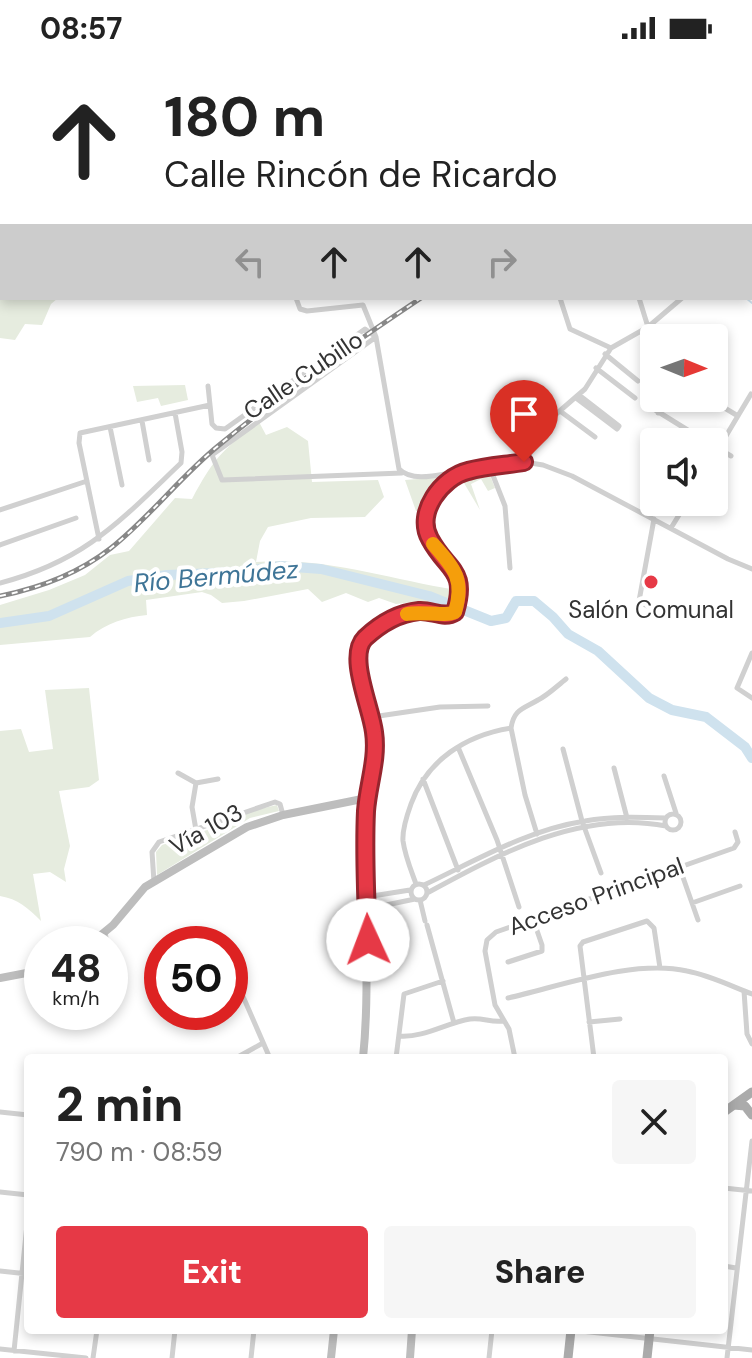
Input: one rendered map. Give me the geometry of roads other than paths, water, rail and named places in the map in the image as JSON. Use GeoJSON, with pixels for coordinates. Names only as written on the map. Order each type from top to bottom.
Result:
{"type":"FeatureCollection","features":[{"type":"Feature","properties":{"kind":"main road","name":"Vía 103"},"geometry":{"type":"LineString","coordinates":[[112,926],[137,894],[247,827],[283,815],[367,798]]}},
{"type":"Feature","properties":{"kind":"main road"},"geometry":{"type":"LineString","coordinates":[[363,1054],[368,995],[367,798]]}},
{"type":"Feature","properties":{"kind":"main road"},"geometry":{"type":"LineString","coordinates":[[0,978],[24,973]]}},
{"type":"Feature","properties":{"kind":"main road"},"geometry":{"type":"LineString","coordinates":[[728,1109],[750,1093]]}},
{"type":"Feature","properties":{"kind":"main road"},"geometry":{"type":"LineString","coordinates":[[734,1105],[745,1106],[752,1115]]}},
{"type":"Feature","properties":{"kind":"main road"},"geometry":{"type":"LineString","coordinates":[[331,1358],[334,1334]]}},
{"type":"Feature","properties":{"kind":"main road"},"geometry":{"type":"LineString","coordinates":[[410,1358],[412,1334]]}},
{"type":"Feature","properties":{"kind":"main road"},"geometry":{"type":"LineString","coordinates":[[568,1358],[571,1334]]}},
{"type":"Feature","properties":{"kind":"main road"},"geometry":{"type":"LineString","coordinates":[[647,1358],[649,1334]]}},
{"type":"Feature","properties":{"kind":"street"},"geometry":{"type":"LineString","coordinates":[[297,300],[300,309],[307,311],[363,305],[376,337],[212,455],[222,480],[402,473],[416,477],[524,462],[543,465],[572,476],[752,569]]}},
{"type":"Feature","properties":{"kind":"street"},"geometry":{"type":"LineString","coordinates":[[561,300],[570,329],[611,348]]}},
{"type":"Feature","properties":{"kind":"street"},"geometry":{"type":"LineString","coordinates":[[640,300],[647,324]]}},
{"type":"Feature","properties":{"kind":"street"},"geometry":{"type":"LineString","coordinates":[[652,324],[680,300]]}},
{"type":"Feature","properties":{"kind":"street","name":"Calle Cubillo"},"geometry":{"type":"LineString","coordinates":[[208,386],[212,424],[225,429],[363,330],[368,330],[376,337],[398,465],[402,473]]}},
{"type":"Feature","properties":{"kind":"street"},"geometry":{"type":"LineString","coordinates":[[524,462],[560,411],[578,396],[605,354],[640,332]]}},
{"type":"Feature","properties":{"kind":"street"},"geometry":{"type":"LineString","coordinates":[[605,354],[638,381]]}},
{"type":"Feature","properties":{"kind":"street"},"geometry":{"type":"LineString","coordinates":[[596,368],[635,398]]}},
{"type":"Feature","properties":{"kind":"street"},"geometry":{"type":"LineString","coordinates":[[728,431],[751,394]]}},
{"type":"Feature","properties":{"kind":"street"},"geometry":{"type":"LineString","coordinates":[[578,396],[619,426],[617,429],[578,396]]}},
{"type":"Feature","properties":{"kind":"street"},"geometry":{"type":"LineString","coordinates":[[99,539],[79,437],[84,431],[210,405]]}},
{"type":"Feature","properties":{"kind":"street"},"geometry":{"type":"LineString","coordinates":[[728,410],[738,416]]}},
{"type":"Feature","properties":{"kind":"street"},"geometry":{"type":"LineString","coordinates":[[560,411],[595,437]]}},
{"type":"Feature","properties":{"kind":"street"},"geometry":{"type":"LineString","coordinates":[[0,583],[49,567],[99,539],[181,463],[175,413]]}},
{"type":"Feature","properties":{"kind":"street"},"geometry":{"type":"LineString","coordinates":[[658,413],[683,428]]}},
{"type":"Feature","properties":{"kind":"street"},"geometry":{"type":"LineString","coordinates":[[142,421],[149,460]]}},
{"type":"Feature","properties":{"kind":"street"},"geometry":{"type":"LineString","coordinates":[[110,427],[122,485]]}},
{"type":"Feature","properties":{"kind":"street"},"geometry":{"type":"LineString","coordinates":[[490,468],[505,506],[510,568]]}},
{"type":"Feature","properties":{"kind":"street"},"geometry":{"type":"LineString","coordinates":[[367,798],[375,758],[372,717],[357,661],[359,646],[383,624],[407,614],[421,611],[445,616],[455,612],[460,593],[452,567],[428,535],[427,512],[437,493],[465,471]]}},
{"type":"Feature","properties":{"kind":"street"},"geometry":{"type":"LineString","coordinates":[[0,510],[87,481]]}},
{"type":"Feature","properties":{"kind":"street"},"geometry":{"type":"LineString","coordinates":[[671,528],[678,516]]}},
{"type":"Feature","properties":{"kind":"street"},"geometry":{"type":"LineString","coordinates":[[0,545],[76,518]]}},
{"type":"Feature","properties":{"kind":"street"},"geometry":{"type":"LineString","coordinates":[[654,519],[639,601],[658,613]]}},
{"type":"Feature","properties":{"kind":"street"},"geometry":{"type":"LineString","coordinates":[[752,653],[737,690],[752,698]]}},
{"type":"Feature","properties":{"kind":"street"},"geometry":{"type":"LineString","coordinates":[[538,836],[525,795],[511,728],[518,710],[538,700],[566,679]]}},
{"type":"Feature","properties":{"kind":"street"},"geometry":{"type":"LineString","coordinates":[[372,717],[440,707],[488,706]]}},
{"type":"Feature","properties":{"kind":"street"},"geometry":{"type":"LineString","coordinates":[[416,884],[405,851],[403,833],[422,778],[458,747],[487,733],[511,728]]}},
{"type":"Feature","properties":{"kind":"street"},"geometry":{"type":"LineString","coordinates":[[458,747],[519,907]]}},
{"type":"Feature","properties":{"kind":"street"},"geometry":{"type":"LineString","coordinates":[[563,749],[583,824],[601,873]]}},
{"type":"Feature","properties":{"kind":"street"},"geometry":{"type":"LineString","coordinates":[[614,768],[627,820]]}},
{"type":"Feature","properties":{"kind":"street"},"geometry":{"type":"LineString","coordinates":[[178,773],[196,783],[218,779]]}},
{"type":"Feature","properties":{"kind":"street"},"geometry":{"type":"LineString","coordinates":[[627,820],[666,826],[672,831],[679,828],[682,821],[676,814],[664,776]]}},
{"type":"Feature","properties":{"kind":"street"},"geometry":{"type":"LineString","coordinates":[[422,778],[459,872]]}},
{"type":"Feature","properties":{"kind":"street"},"geometry":{"type":"LineString","coordinates":[[196,783],[192,807],[196,830]]}},
{"type":"Feature","properties":{"kind":"street"},"geometry":{"type":"LineString","coordinates":[[154,882],[152,852],[155,845],[229,820],[245,810],[275,802],[280,804],[283,815]]}},
{"type":"Feature","properties":{"kind":"street"},"geometry":{"type":"LineString","coordinates":[[367,909],[417,900],[459,872],[538,836],[583,824],[666,818],[676,814]]}},
{"type":"Feature","properties":{"kind":"street"},"geometry":{"type":"LineString","coordinates":[[666,818],[666,826]]}},
{"type":"Feature","properties":{"kind":"street","name":"Acceso Principal"},"geometry":{"type":"LineString","coordinates":[[503,1021],[495,1005],[485,951],[487,940],[496,932],[734,848],[738,842],[735,832]]}},
{"type":"Feature","properties":{"kind":"street"},"geometry":{"type":"LineString","coordinates":[[679,866],[698,920]]}},
{"type":"Feature","properties":{"kind":"street"},"geometry":{"type":"LineString","coordinates":[[416,884],[424,885],[459,872]]}},
{"type":"Feature","properties":{"kind":"street"},"geometry":{"type":"LineString","coordinates":[[366,897],[410,890],[416,884]]}},
{"type":"Feature","properties":{"kind":"street"},"geometry":{"type":"LineString","coordinates":[[424,885],[427,893]]}},
{"type":"Feature","properties":{"kind":"street"},"geometry":{"type":"LineString","coordinates":[[692,903],[740,886]]}},
{"type":"Feature","properties":{"kind":"street"},"geometry":{"type":"LineString","coordinates":[[410,890],[426,923],[454,1023]]}},
{"type":"Feature","properties":{"kind":"street"},"geometry":{"type":"LineString","coordinates":[[508,962],[542,951],[533,919]]}},
{"type":"Feature","properties":{"kind":"street"},"geometry":{"type":"LineString","coordinates":[[593,1054],[583,980],[580,946],[583,942],[647,921],[654,928],[660,968]]}},
{"type":"Feature","properties":{"kind":"street"},"geometry":{"type":"LineString","coordinates":[[508,998],[628,971],[660,968],[688,971],[752,994]]}},
{"type":"Feature","properties":{"kind":"street"},"geometry":{"type":"LineString","coordinates":[[397,1054],[404,994],[443,981]]}},
{"type":"Feature","properties":{"kind":"street"},"geometry":{"type":"LineString","coordinates":[[744,991],[747,1034],[752,1044]]}},
{"type":"Feature","properties":{"kind":"street"},"geometry":{"type":"LineString","coordinates":[[248,1008],[268,1054]]}},
{"type":"Feature","properties":{"kind":"street"},"geometry":{"type":"LineString","coordinates":[[399,1036],[415,1037],[475,1018],[491,1023],[503,1021],[512,1038],[514,1054]]}},
{"type":"Feature","properties":{"kind":"street"},"geometry":{"type":"LineString","coordinates":[[589,1022],[620,1019]]}},
{"type":"Feature","properties":{"kind":"street"},"geometry":{"type":"LineString","coordinates":[[243,1054],[263,1043]]}},
{"type":"Feature","properties":{"kind":"street"},"geometry":{"type":"LineString","coordinates":[[750,1093],[752,1115]]}},
{"type":"Feature","properties":{"kind":"street"},"geometry":{"type":"LineString","coordinates":[[0,1112],[24,1115]]}},
{"type":"Feature","properties":{"kind":"street"},"geometry":{"type":"LineString","coordinates":[[727,1358],[752,1145]]}},
{"type":"Feature","properties":{"kind":"street"},"geometry":{"type":"LineString","coordinates":[[728,1188],[749,1191]]}},
{"type":"Feature","properties":{"kind":"street"},"geometry":{"type":"LineString","coordinates":[[0,1192],[24,1195]]}},
{"type":"Feature","properties":{"kind":"street"},"geometry":{"type":"LineString","coordinates":[[728,1267],[736,1268]]}},
{"type":"Feature","properties":{"kind":"street"},"geometry":{"type":"LineString","coordinates":[[0,1271],[24,1273]]}},
{"type":"Feature","properties":{"kind":"street"},"geometry":{"type":"LineString","coordinates":[[14,1351],[24,1286]]}},
{"type":"Feature","properties":{"kind":"street"},"geometry":{"type":"LineString","coordinates":[[93,1358],[96,1334]]}},
{"type":"Feature","properties":{"kind":"street"},"geometry":{"type":"LineString","coordinates":[[172,1358],[175,1334]]}},
{"type":"Feature","properties":{"kind":"street"},"geometry":{"type":"LineString","coordinates":[[251,1358],[254,1334]]}},
{"type":"Feature","properties":{"kind":"street"},"geometry":{"type":"LineString","coordinates":[[489,1358],[492,1334]]}},
{"type":"Feature","properties":{"kind":"street"},"geometry":{"type":"LineString","coordinates":[[649,1334],[752,1350]]}},
{"type":"Feature","properties":{"kind":"street"},"geometry":{"type":"LineString","coordinates":[[0,1349],[86,1358]]}},
{"type":"Feature","properties":{"kind":"waterway"},"geometry":{"type":"LineString","coordinates":[[748,300],[752,303]]}},
{"type":"Feature","properties":{"kind":"waterway","name":"Río Bermúdez"},"geometry":{"type":"LineString","coordinates":[[0,623],[49,616],[128,581],[281,566],[321,569],[429,596],[491,621],[506,618],[516,601],[534,601],[568,634],[598,651],[649,698],[672,710],[706,717],[745,747],[752,758]]}},
{"type":"Feature","properties":{"kind":"railway"},"geometry":{"type":"LineString","coordinates":[[0,596],[58,578],[99,557],[242,426],[418,300]]}},
{"type":"Feature","properties":{"kind":"place","name":"Salón Comunal"},"geometry":{"type":"Point","coordinates":[651,582]}}]}
